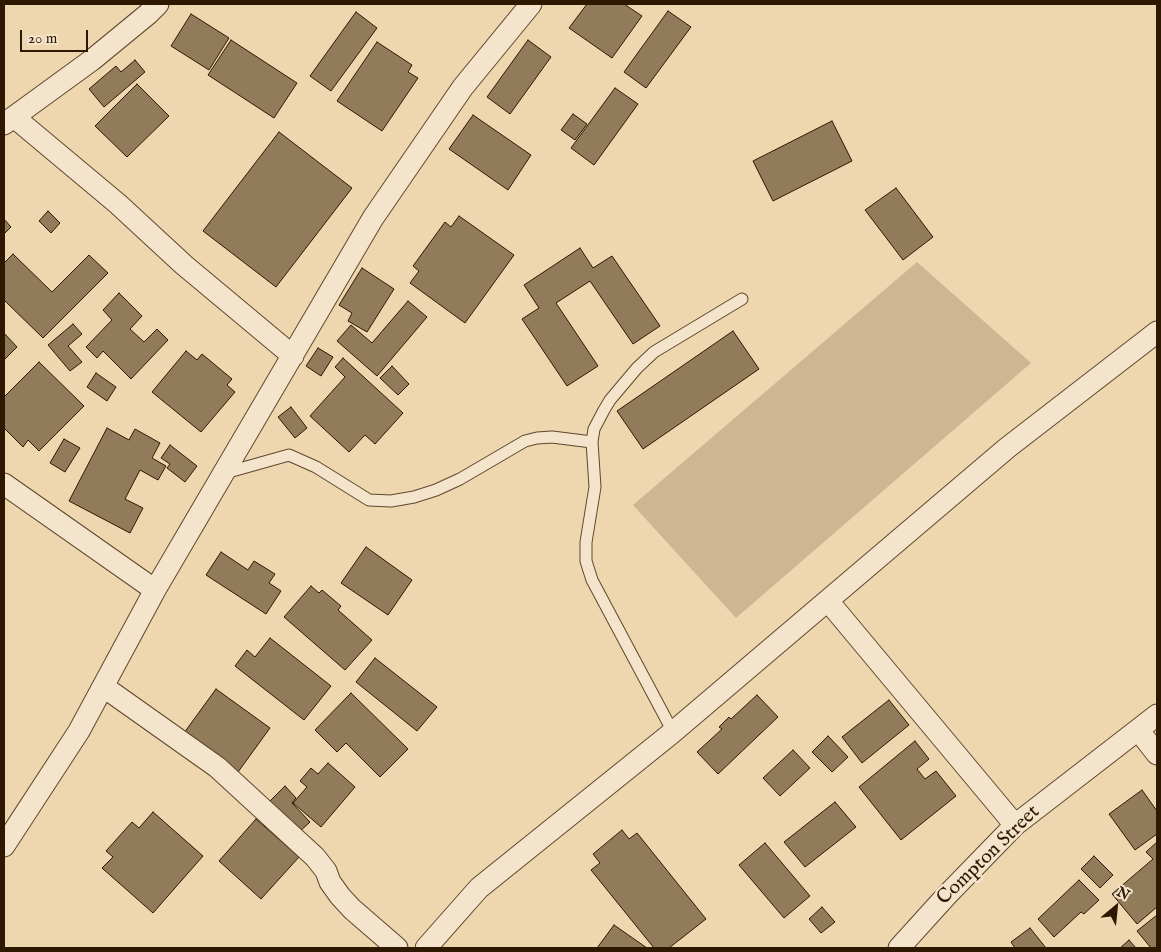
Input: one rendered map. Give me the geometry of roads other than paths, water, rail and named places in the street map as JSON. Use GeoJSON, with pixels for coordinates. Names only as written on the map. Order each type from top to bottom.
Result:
{"type":"FeatureCollection","features":[{"type":"Feature","properties":{"kind":"street"},"geometry":{"type":"LineString","coordinates":[[158,4],[92,60],[9,121],[118,204],[184,265],[293,356]]}},
{"type":"Feature","properties":{"kind":"street"},"geometry":{"type":"LineString","coordinates":[[4,846],[79,731],[155,590],[373,218],[464,87],[531,4]]}},
{"type":"Feature","properties":{"kind":"street"},"geometry":{"type":"LineString","coordinates":[[426,948],[479,888],[674,732],[1007,448],[1157,332]]}},
{"type":"Feature","properties":{"kind":"street"},"geometry":{"type":"LineString","coordinates":[[4,484],[155,590]]}},
{"type":"Feature","properties":{"kind":"street"},"geometry":{"type":"LineString","coordinates":[[828,601],[1015,825]]}},
{"type":"Feature","properties":{"kind":"street"},"geometry":{"type":"LineString","coordinates":[[104,687],[218,767],[315,857],[326,871],[330,882],[340,896],[352,909],[397,948]]}},
{"type":"Feature","properties":{"kind":"street","name":"Compton Street"},"geometry":{"type":"LineString","coordinates":[[899,948],[1015,825],[1157,716]]}},
{"type":"Feature","properties":{"kind":"street"},"geometry":{"type":"LineString","coordinates":[[1139,730],[1157,754]]}},
{"type":"Feature","properties":{"kind":"lane"},"geometry":{"type":"LineString","coordinates":[[674,732],[592,580],[586,561],[586,542],[595,487],[592,442],[594,429],[607,405],[637,368],[654,352],[742,299]]}},
{"type":"Feature","properties":{"kind":"lane"},"geometry":{"type":"LineString","coordinates":[[224,473],[289,455],[316,467],[369,500],[391,501],[414,497],[436,490],[525,441],[552,436],[592,442]]}}]}
